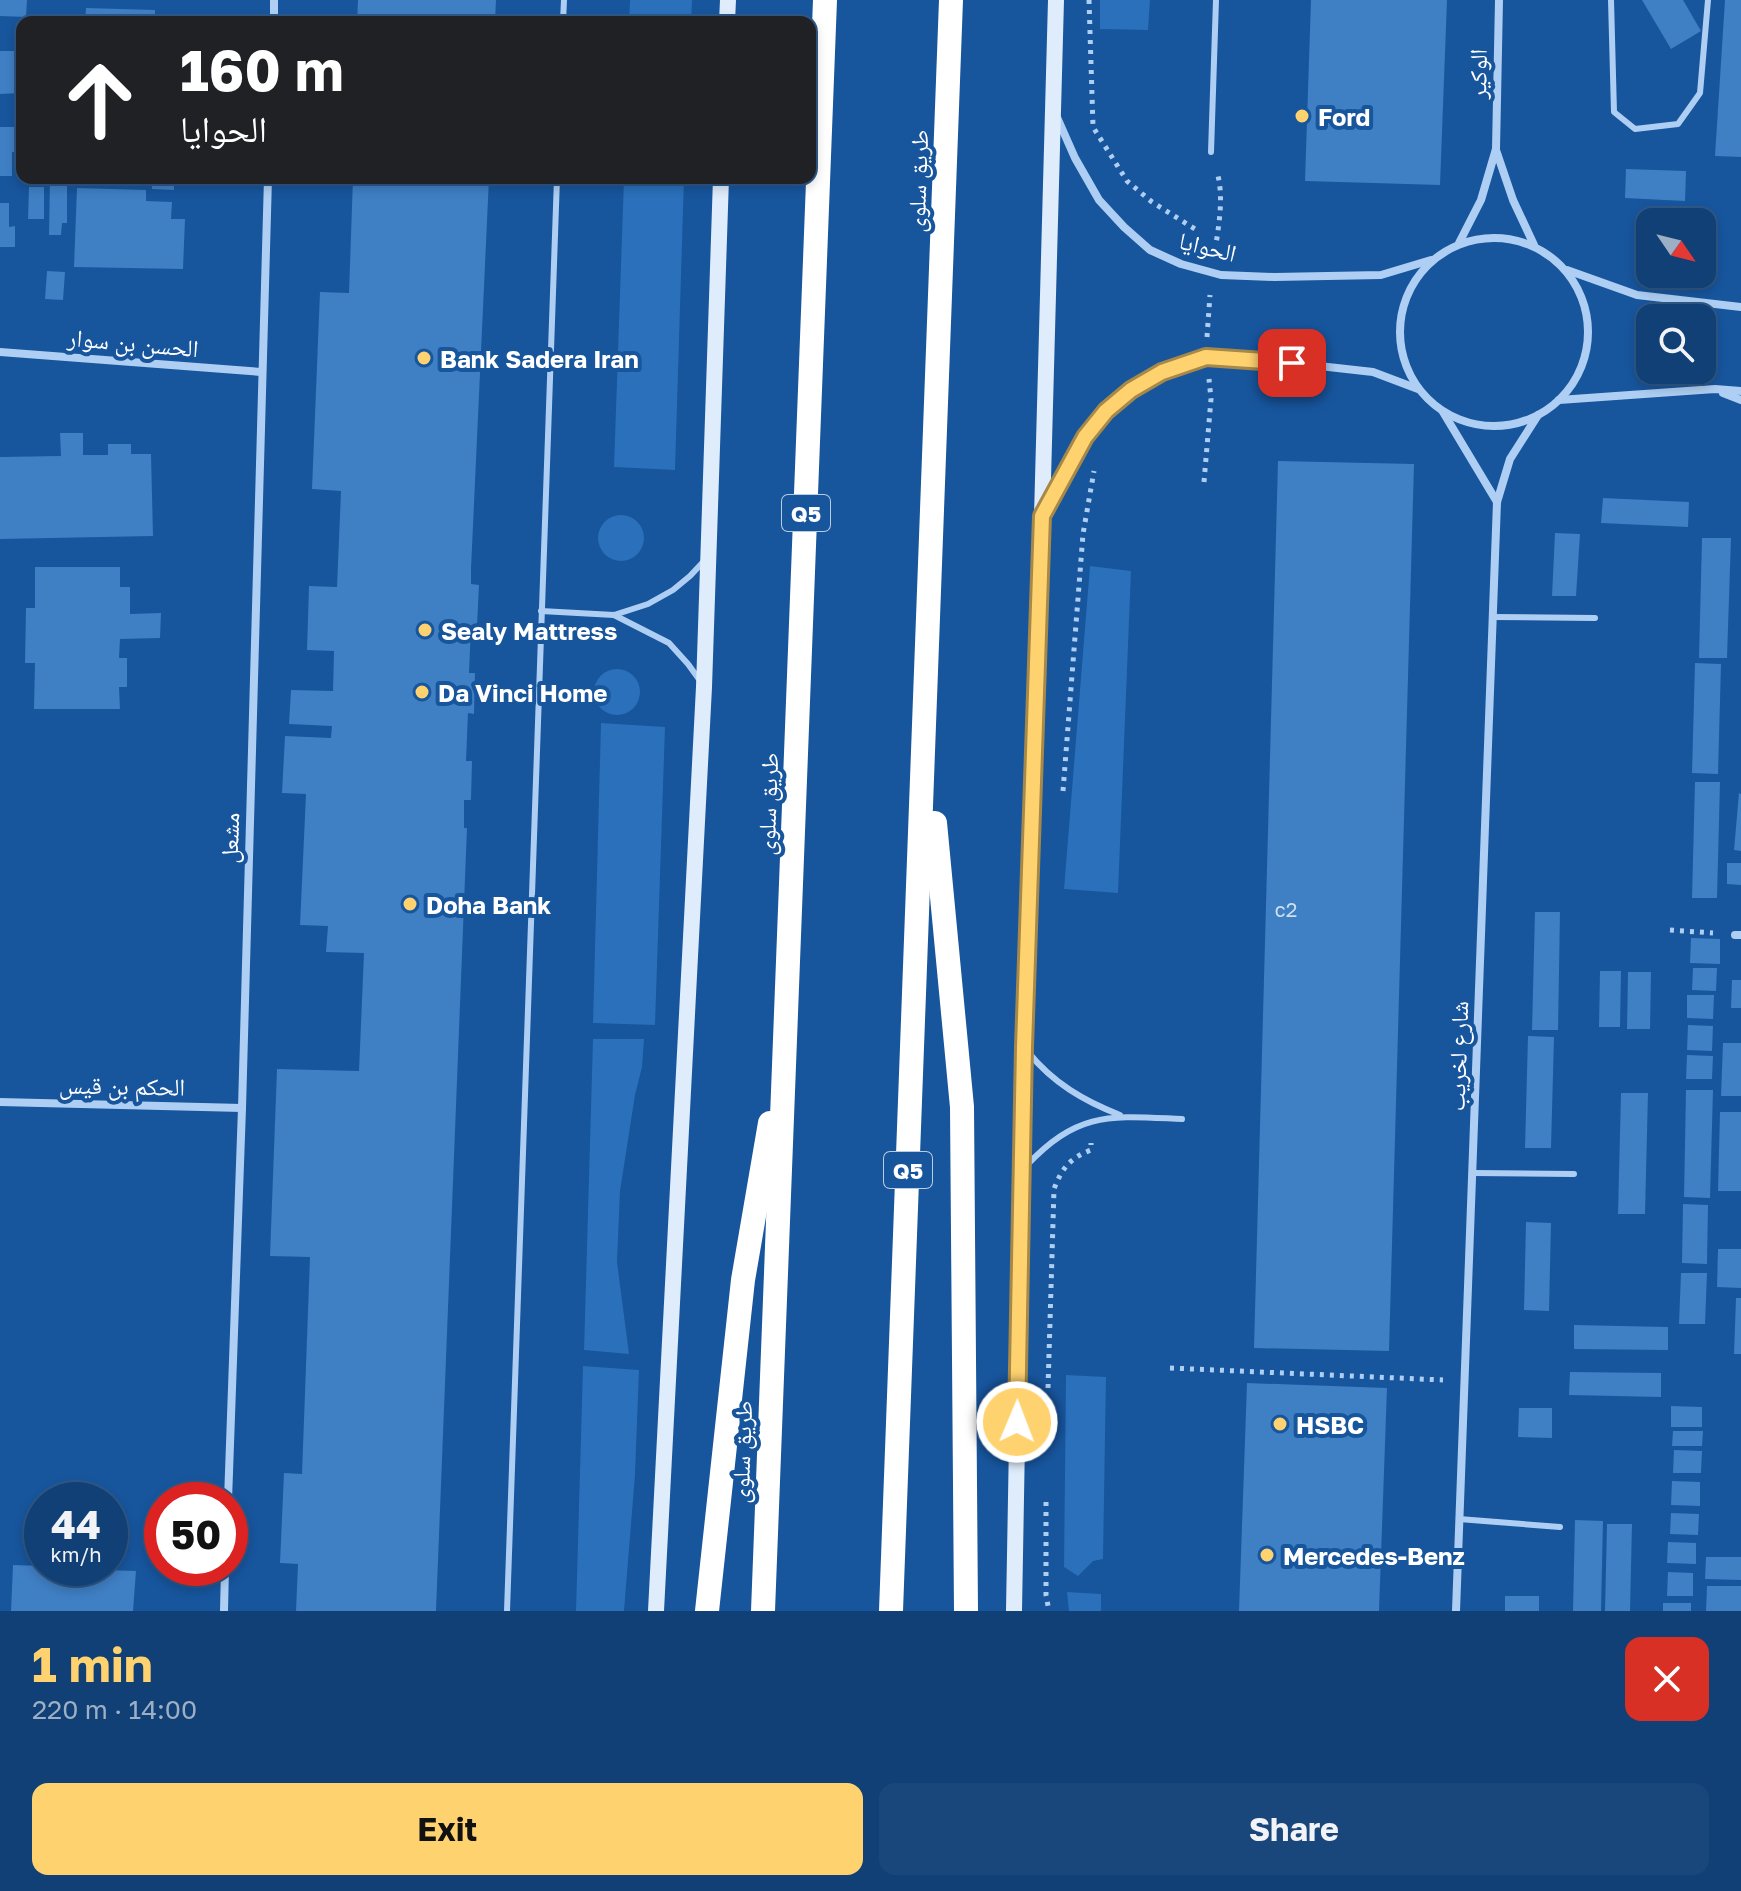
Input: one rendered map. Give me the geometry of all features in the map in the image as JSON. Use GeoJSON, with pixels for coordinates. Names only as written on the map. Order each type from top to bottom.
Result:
{"type":"FeatureCollection","features":[{"type":"Feature","properties":{"kind":"highway","name":"طريق سلوى"},"geometry":{"type":"LineString","coordinates":[[763,1611],[825,0]]}},
{"type":"Feature","properties":{"kind":"highway","name":"طريق سلوى"},"geometry":{"type":"LineString","coordinates":[[891,1611],[951,0]]}},
{"type":"Feature","properties":{"kind":"highway"},"geometry":{"type":"LineString","coordinates":[[925,729],[962,1107],[966,1611]]}},
{"type":"Feature","properties":{"kind":"highway"},"geometry":{"type":"LineString","coordinates":[[707,1611],[743,1280],[786,1026]]}},
{"type":"Feature","properties":{"kind":"main road"},"geometry":{"type":"LineString","coordinates":[[1014,1611],[1024,1047],[1056,0]]}},
{"type":"Feature","properties":{"kind":"main road"},"geometry":{"type":"LineString","coordinates":[[656,1611],[704,687],[721,184]]}},
{"type":"Feature","properties":{"kind":"street","name":"الوكير"},"geometry":{"type":"LineString","coordinates":[[1459,243],[1481,200],[1496,149],[1499,0]]}},
{"type":"Feature","properties":{"kind":"street","name":"الحوايا"},"geometry":{"type":"LineString","coordinates":[[1053,106],[1075,158],[1099,200],[1150,250],[1181,264],[1221,275],[1274,277],[1381,275],[1432,260]]}},
{"type":"Feature","properties":{"kind":"street","name":"الوكير"},"geometry":{"type":"LineString","coordinates":[[1496,149],[1513,200],[1534,245]]}},
{"type":"Feature","properties":{"kind":"street","name":"مشعل"},"geometry":{"type":"LineString","coordinates":[[229,1482],[268,184]]}},
{"type":"Feature","properties":{"kind":"street"},"geometry":{"type":"LineString","coordinates":[[1566,270],[1579,290],[1587,313],[1589,337],[1584,360],[1574,382],[1559,400],[1538,415],[1515,424],[1490,426],[1465,422],[1442,411],[1418,389],[1403,357],[1400,322],[1410,288],[1432,260],[1459,243],[1484,237],[1510,238],[1534,245],[1566,270],[1637,295],[1740,306]]}},
{"type":"Feature","properties":{"kind":"street","name":"الحسن بن سوار"},"geometry":{"type":"LineString","coordinates":[[0,352],[262,372]]}},
{"type":"Feature","properties":{"kind":"street"},"geometry":{"type":"LineString","coordinates":[[1042,516],[1085,437],[1106,411],[1131,390],[1162,372],[1206,357],[1373,372],[1418,389]]}},
{"type":"Feature","properties":{"kind":"street"},"geometry":{"type":"LineString","coordinates":[[1559,400],[1715,389],[1741,391]]}},
{"type":"Feature","properties":{"kind":"street"},"geometry":{"type":"LineString","coordinates":[[1715,389],[1741,400]]}},
{"type":"Feature","properties":{"kind":"street"},"geometry":{"type":"LineString","coordinates":[[1442,411],[1497,502]]}},
{"type":"Feature","properties":{"kind":"street","name":"شارع لخريب"},"geometry":{"type":"LineString","coordinates":[[1456,1611],[1497,502],[1510,459],[1538,415]]}},
{"type":"Feature","properties":{"kind":"street","name":"الحكم بن قيس"},"geometry":{"type":"LineString","coordinates":[[0,1102],[242,1108]]}},
{"type":"Feature","properties":{"kind":"street"},"geometry":{"type":"LineString","coordinates":[[224,1611],[225,1586]]}},
{"type":"Feature","properties":{"kind":"lane"},"geometry":{"type":"LineString","coordinates":[[1211,152],[1216,0]]}},
{"type":"Feature","properties":{"kind":"lane"},"geometry":{"type":"LineString","coordinates":[[1611,0],[1614,112],[1635,129],[1678,124],[1700,93],[1708,0]]}},
{"type":"Feature","properties":{"kind":"lane"},"geometry":{"type":"LineString","coordinates":[[507,1611],[557,184]]}},
{"type":"Feature","properties":{"kind":"lane"},"geometry":{"type":"LineString","coordinates":[[541,611],[614,615],[648,604],[673,590],[707,557]]}},
{"type":"Feature","properties":{"kind":"lane"},"geometry":{"type":"LineString","coordinates":[[614,615],[669,643],[704,687]]}},
{"type":"Feature","properties":{"kind":"lane"},"geometry":{"type":"LineString","coordinates":[[1492,617],[1595,618]]}},
{"type":"Feature","properties":{"kind":"lane"},"geometry":{"type":"LineString","coordinates":[[1024,1047],[1043,1070],[1066,1088],[1092,1104],[1123,1116]]}},
{"type":"Feature","properties":{"kind":"lane"},"geometry":{"type":"LineString","coordinates":[[1022,1171],[1042,1150],[1065,1133],[1091,1120],[1123,1116],[1182,1119]]}},
{"type":"Feature","properties":{"kind":"lane"},"geometry":{"type":"LineString","coordinates":[[1473,1173],[1574,1174]]}},
{"type":"Feature","properties":{"kind":"lane"},"geometry":{"type":"LineString","coordinates":[[1459,1519],[1560,1527]]}},
{"type":"Feature","properties":{"kind":"path"},"geometry":{"type":"LineString","coordinates":[[1089,0],[1093,127],[1127,181],[1152,202],[1195,229],[1211,272]]}},
{"type":"Feature","properties":{"kind":"path"},"geometry":{"type":"LineString","coordinates":[[1204,482],[1211,399],[1206,357],[1220,184],[1211,152]]}},
{"type":"Feature","properties":{"kind":"path"},"geometry":{"type":"LineString","coordinates":[[1062,796],[1083,534],[1099,458]]}},
{"type":"Feature","properties":{"kind":"path"},"geometry":{"type":"LineString","coordinates":[[1670,930],[1738,935]]}},
{"type":"Feature","properties":{"kind":"path"},"geometry":{"type":"LineString","coordinates":[[1048,1391],[1054,1189],[1067,1164],[1091,1150],[1091,1120]]}},
{"type":"Feature","properties":{"kind":"path"},"geometry":{"type":"LineString","coordinates":[[1170,1368],[1464,1381]]}},
{"type":"Feature","properties":{"kind":"path"},"geometry":{"type":"LineString","coordinates":[[1046,1496],[1046,1595],[1049,1611]]}},
{"type":"Feature","properties":{"kind":"shaded area"},"geometry":{"type":"Polygon","coordinates":[[[630,0],[692,0],[691,16],[629,16],[630,0]]]}},
{"type":"Feature","properties":{"kind":"shaded area"},"geometry":{"type":"Polygon","coordinates":[[[1100,0],[1150,0],[1148,30],[1100,29],[1100,0]]]}},
{"type":"Feature","properties":{"kind":"shaded area"},"geometry":{"type":"Polygon","coordinates":[[[624,184],[684,184],[675,470],[614,467],[624,184]]]}},
{"type":"Feature","properties":{"kind":"shaded area"},"geometry":{"type":"Polygon","coordinates":[[[621,515],[638,521],[644,538],[638,555],[621,561],[604,555],[598,538],[604,521],[621,515]]]}},
{"type":"Feature","properties":{"kind":"shaded area"},"geometry":{"type":"Polygon","coordinates":[[[1090,566],[1131,571],[1118,893],[1064,889],[1090,566]]]}},
{"type":"Feature","properties":{"kind":"shaded area"},"geometry":{"type":"Polygon","coordinates":[[[617,669],[634,675],[640,692],[634,709],[617,715],[600,709],[594,692],[600,675],[617,669]]]}},
{"type":"Feature","properties":{"kind":"shaded area"},"geometry":{"type":"Polygon","coordinates":[[[601,723],[665,727],[655,1025],[593,1023],[601,723]]]}},
{"type":"Feature","properties":{"kind":"shaded area"},"geometry":{"type":"Polygon","coordinates":[[[593,1039],[644,1039],[620,1191],[617,1262],[629,1354],[584,1350],[593,1039]]]}},
{"type":"Feature","properties":{"kind":"shaded area"},"geometry":{"type":"Polygon","coordinates":[[[583,1366],[639,1370],[635,1475],[624,1611],[576,1611],[583,1366]]]}},
{"type":"Feature","properties":{"kind":"shaded area"},"geometry":{"type":"Polygon","coordinates":[[[1066,1375],[1106,1377],[1103,1559],[1093,1561],[1078,1576],[1064,1567],[1066,1375]]]}},
{"type":"Feature","properties":{"kind":"shaded area"},"geometry":{"type":"Polygon","coordinates":[[[1067,1592],[1101,1594],[1101,1611],[1069,1611],[1067,1592]]]}},
{"type":"Feature","properties":{"kind":"building"},"geometry":{"type":"Polygon","coordinates":[[[0,0],[27,0],[26,16],[0,16],[0,0]]]}},
{"type":"Feature","properties":{"kind":"building"},"geometry":{"type":"Polygon","coordinates":[[[358,0],[496,0],[495,16],[357,16],[358,0]]]}},
{"type":"Feature","properties":{"kind":"building"},"geometry":{"type":"Polygon","coordinates":[[[1311,0],[1447,0],[1440,185],[1305,181],[1311,0]]]}},
{"type":"Feature","properties":{"kind":"building"},"geometry":{"type":"Polygon","coordinates":[[[1642,0],[1683,0],[1701,31],[1671,49],[1642,0]]]}},
{"type":"Feature","properties":{"kind":"building"},"geometry":{"type":"Polygon","coordinates":[[[1725,0],[1741,0],[1741,157],[1715,156],[1725,0]]]}},
{"type":"Feature","properties":{"kind":"building"},"geometry":{"type":"Polygon","coordinates":[[[86,8],[155,10],[155,16],[85,16],[86,8]]]}},
{"type":"Feature","properties":{"kind":"building"},"geometry":{"type":"Polygon","coordinates":[[[0,51],[15,51],[16,93],[0,94],[0,51]]]}},
{"type":"Feature","properties":{"kind":"building"},"geometry":{"type":"Polygon","coordinates":[[[0,127],[16,127],[12,176],[0,176],[0,127]]]}},
{"type":"Feature","properties":{"kind":"building"},"geometry":{"type":"Polygon","coordinates":[[[1626,169],[1686,171],[1685,201],[1625,198],[1626,169]]]}},
{"type":"Feature","properties":{"kind":"building"},"geometry":{"type":"Polygon","coordinates":[[[50,184],[67,184],[67,223],[62,223],[61,235],[49,235],[50,184]]]}},
{"type":"Feature","properties":{"kind":"building"},"geometry":{"type":"Polygon","coordinates":[[[136,184],[136,186],[108,185],[136,184]]]}},
{"type":"Feature","properties":{"kind":"building"},"geometry":{"type":"Polygon","coordinates":[[[152,184],[174,184],[174,190],[152,189],[152,184]]]}},
{"type":"Feature","properties":{"kind":"building"},"geometry":{"type":"Polygon","coordinates":[[[353,184],[489,184],[471,569],[471,584],[479,585],[477,626],[471,626],[469,673],[475,673],[474,714],[468,713],[466,761],[472,761],[471,800],[464,800],[464,828],[467,828],[436,1611],[296,1611],[298,1564],[280,1563],[284,1473],[302,1474],[310,1257],[270,1256],[277,1069],[359,1071],[364,953],[326,952],[328,926],[300,925],[306,794],[282,793],[285,736],[331,738],[332,726],[289,724],[291,690],[333,691],[334,651],[307,650],[309,586],[337,587],[341,491],[312,489],[320,292],[349,293],[353,184]]]}},
{"type":"Feature","properties":{"kind":"building"},"geometry":{"type":"Polygon","coordinates":[[[29,187],[44,187],[44,219],[28,219],[29,187]]]}},
{"type":"Feature","properties":{"kind":"building"},"geometry":{"type":"Polygon","coordinates":[[[77,188],[146,190],[146,201],[172,202],[171,219],[185,219],[183,269],[74,267],[77,188]]]}},
{"type":"Feature","properties":{"kind":"building"},"geometry":{"type":"Polygon","coordinates":[[[0,203],[9,203],[9,227],[15,226],[15,247],[0,247],[0,203]]]}},
{"type":"Feature","properties":{"kind":"building"},"geometry":{"type":"Polygon","coordinates":[[[47,271],[65,272],[63,300],[45,299],[47,271]]]}},
{"type":"Feature","properties":{"kind":"building"},"geometry":{"type":"Polygon","coordinates":[[[60,433],[83,433],[83,455],[108,455],[108,444],[131,444],[131,454],[151,454],[153,536],[0,539],[0,457],[61,456],[60,433]]]}},
{"type":"Feature","properties":{"kind":"building"},"geometry":{"type":"Polygon","coordinates":[[[1278,461],[1414,464],[1389,1351],[1254,1348],[1278,461]]]}},
{"type":"Feature","properties":{"kind":"building"},"geometry":{"type":"Polygon","coordinates":[[[1603,498],[1689,502],[1688,527],[1601,523],[1603,498]]]}},
{"type":"Feature","properties":{"kind":"building"},"geometry":{"type":"Polygon","coordinates":[[[1555,533],[1580,534],[1576,596],[1552,596],[1555,533]]]}},
{"type":"Feature","properties":{"kind":"building"},"geometry":{"type":"Polygon","coordinates":[[[1702,538],[1731,538],[1727,658],[1699,658],[1702,538]]]}},
{"type":"Feature","properties":{"kind":"building"},"geometry":{"type":"Polygon","coordinates":[[[35,567],[120,567],[120,587],[130,587],[130,614],[161,613],[160,638],[120,639],[119,658],[127,658],[127,687],[119,687],[120,709],[34,709],[35,663],[25,663],[26,608],[35,608],[35,567]]]}},
{"type":"Feature","properties":{"kind":"building"},"geometry":{"type":"Polygon","coordinates":[[[1695,663],[1721,664],[1718,774],[1692,773],[1695,663]]]}},
{"type":"Feature","properties":{"kind":"building"},"geometry":{"type":"Polygon","coordinates":[[[1695,782],[1720,782],[1717,898],[1692,898],[1695,782]]]}},
{"type":"Feature","properties":{"kind":"building"},"geometry":{"type":"Polygon","coordinates":[[[1741,794],[1741,851],[1734,850],[1741,794]]]}},
{"type":"Feature","properties":{"kind":"building"},"geometry":{"type":"Polygon","coordinates":[[[1727,863],[1741,863],[1741,885],[1727,884],[1727,863]]]}},
{"type":"Feature","properties":{"kind":"building"},"geometry":{"type":"Polygon","coordinates":[[[1535,912],[1560,912],[1558,1030],[1532,1030],[1535,912]]]}},
{"type":"Feature","properties":{"kind":"building"},"geometry":{"type":"Polygon","coordinates":[[[1691,938],[1720,939],[1720,964],[1690,963],[1691,938]]]}},
{"type":"Feature","properties":{"kind":"building"},"geometry":{"type":"Polygon","coordinates":[[[1693,968],[1717,968],[1716,991],[1692,990],[1693,968]]]}},
{"type":"Feature","properties":{"kind":"building"},"geometry":{"type":"Polygon","coordinates":[[[1600,971],[1621,971],[1620,1027],[1599,1027],[1600,971]]]}},
{"type":"Feature","properties":{"kind":"building"},"geometry":{"type":"Polygon","coordinates":[[[1628,972],[1651,972],[1650,1029],[1627,1029],[1628,972]]]}},
{"type":"Feature","properties":{"kind":"building"},"geometry":{"type":"Polygon","coordinates":[[[1732,980],[1741,980],[1741,1008],[1731,1008],[1732,980]]]}},
{"type":"Feature","properties":{"kind":"building"},"geometry":{"type":"Polygon","coordinates":[[[1687,995],[1714,995],[1713,1019],[1687,1018],[1687,995]]]}},
{"type":"Feature","properties":{"kind":"building"},"geometry":{"type":"Polygon","coordinates":[[[1688,1025],[1713,1026],[1712,1051],[1687,1050],[1688,1025]]]}},
{"type":"Feature","properties":{"kind":"building"},"geometry":{"type":"Polygon","coordinates":[[[1528,1036],[1554,1037],[1551,1148],[1525,1148],[1528,1036]]]}},
{"type":"Feature","properties":{"kind":"building"},"geometry":{"type":"Polygon","coordinates":[[[1723,1043],[1741,1043],[1741,1096],[1721,1096],[1723,1043]]]}},
{"type":"Feature","properties":{"kind":"building"},"geometry":{"type":"Polygon","coordinates":[[[1687,1055],[1713,1056],[1712,1079],[1686,1079],[1687,1055]]]}},
{"type":"Feature","properties":{"kind":"building"},"geometry":{"type":"Polygon","coordinates":[[[1686,1090],[1713,1090],[1710,1198],[1684,1197],[1686,1090]]]}},
{"type":"Feature","properties":{"kind":"building"},"geometry":{"type":"Polygon","coordinates":[[[1621,1093],[1648,1093],[1645,1214],[1618,1214],[1621,1093]]]}},
{"type":"Feature","properties":{"kind":"building"},"geometry":{"type":"Polygon","coordinates":[[[1720,1112],[1741,1112],[1741,1191],[1718,1191],[1720,1112]]]}},
{"type":"Feature","properties":{"kind":"building"},"geometry":{"type":"Polygon","coordinates":[[[1683,1204],[1708,1205],[1707,1264],[1682,1263],[1683,1204]]]}},
{"type":"Feature","properties":{"kind":"building"},"geometry":{"type":"Polygon","coordinates":[[[1526,1222],[1551,1223],[1549,1311],[1524,1310],[1526,1222]]]}},
{"type":"Feature","properties":{"kind":"building"},"geometry":{"type":"Polygon","coordinates":[[[1718,1249],[1741,1249],[1741,1288],[1717,1287],[1718,1249]]]}},
{"type":"Feature","properties":{"kind":"building"},"geometry":{"type":"Polygon","coordinates":[[[1681,1273],[1707,1273],[1705,1324],[1679,1324],[1681,1273]]]}},
{"type":"Feature","properties":{"kind":"building"},"geometry":{"type":"Polygon","coordinates":[[[1736,1298],[1741,1298],[1741,1354],[1734,1354],[1736,1298]]]}},
{"type":"Feature","properties":{"kind":"building"},"geometry":{"type":"Polygon","coordinates":[[[1574,1325],[1668,1327],[1668,1350],[1574,1349],[1574,1325]]]}},
{"type":"Feature","properties":{"kind":"building"},"geometry":{"type":"Polygon","coordinates":[[[1570,1372],[1661,1373],[1661,1397],[1569,1395],[1570,1372]]]}},
{"type":"Feature","properties":{"kind":"building"},"geometry":{"type":"Polygon","coordinates":[[[1247,1383],[1387,1388],[1379,1611],[1239,1611],[1247,1383]]]}},
{"type":"Feature","properties":{"kind":"building"},"geometry":{"type":"Polygon","coordinates":[[[1671,1406],[1702,1407],[1702,1427],[1671,1427],[1671,1406]]]}},
{"type":"Feature","properties":{"kind":"building"},"geometry":{"type":"Polygon","coordinates":[[[1519,1408],[1552,1408],[1552,1438],[1518,1437],[1519,1408]]]}},
{"type":"Feature","properties":{"kind":"building"},"geometry":{"type":"Polygon","coordinates":[[[1673,1431],[1703,1431],[1702,1446],[1672,1446],[1673,1431]]]}},
{"type":"Feature","properties":{"kind":"building"},"geometry":{"type":"Polygon","coordinates":[[[1674,1450],[1702,1451],[1701,1473],[1673,1473],[1674,1450]]]}},
{"type":"Feature","properties":{"kind":"building"},"geometry":{"type":"Polygon","coordinates":[[[1672,1481],[1700,1482],[1700,1506],[1671,1505],[1672,1481]]]}},
{"type":"Feature","properties":{"kind":"building"},"geometry":{"type":"Polygon","coordinates":[[[1671,1513],[1699,1514],[1698,1535],[1670,1534],[1671,1513]]]}},
{"type":"Feature","properties":{"kind":"building"},"geometry":{"type":"Polygon","coordinates":[[[1575,1520],[1603,1521],[1601,1611],[1573,1611],[1575,1520]]]}},
{"type":"Feature","properties":{"kind":"building"},"geometry":{"type":"Polygon","coordinates":[[[1607,1524],[1632,1524],[1630,1611],[1605,1611],[1607,1524]]]}},
{"type":"Feature","properties":{"kind":"building"},"geometry":{"type":"Polygon","coordinates":[[[1668,1542],[1696,1543],[1696,1564],[1667,1563],[1668,1542]]]}},
{"type":"Feature","properties":{"kind":"building"},"geometry":{"type":"Polygon","coordinates":[[[1706,1557],[1741,1557],[1741,1580],[1705,1579],[1706,1557]]]}},
{"type":"Feature","properties":{"kind":"building"},"geometry":{"type":"Polygon","coordinates":[[[13,1565],[24,1565],[24,1586],[128,1586],[128,1571],[136,1571],[133,1611],[11,1611],[13,1565]]]}},
{"type":"Feature","properties":{"kind":"building"},"geometry":{"type":"Polygon","coordinates":[[[1668,1572],[1693,1573],[1693,1596],[1667,1596],[1668,1572]]]}},
{"type":"Feature","properties":{"kind":"building"},"geometry":{"type":"Polygon","coordinates":[[[1707,1586],[1741,1586],[1741,1611],[1706,1611],[1707,1586]]]}},
{"type":"Feature","properties":{"kind":"building"},"geometry":{"type":"Polygon","coordinates":[[[1505,1596],[1539,1596],[1539,1611],[1505,1611],[1505,1596]]]}},
{"type":"Feature","properties":{"kind":"building"},"geometry":{"type":"Polygon","coordinates":[[[1663,1603],[1691,1603],[1691,1611],[1663,1611],[1663,1603]]]}},
{"type":"Feature","properties":{"kind":"place","name":"Ford"},"geometry":{"type":"Point","coordinates":[1302,116]}},
{"type":"Feature","properties":{"kind":"place","name":"Bank Sadera Iran"},"geometry":{"type":"Point","coordinates":[424,358]}},
{"type":"Feature","properties":{"kind":"place","name":"Sealy Mattress"},"geometry":{"type":"Point","coordinates":[425,630]}},
{"type":"Feature","properties":{"kind":"place","name":"Da Vinci Home"},"geometry":{"type":"Point","coordinates":[422,692]}},
{"type":"Feature","properties":{"kind":"place","name":"Doha Bank"},"geometry":{"type":"Point","coordinates":[410,904]}},
{"type":"Feature","properties":{"kind":"place","name":"HSBC"},"geometry":{"type":"Point","coordinates":[1280,1424]}},
{"type":"Feature","properties":{"kind":"place","name":"Mercedes-Benz"},"geometry":{"type":"Point","coordinates":[1267,1555]}},
{"type":"Feature","properties":{"kind":"route"},"geometry":{"type":"LineString","coordinates":[[1017,1422],[1024,1047],[1042,516],[1085,437],[1106,411],[1131,390],[1162,372],[1206,357],[1292,363]]}}]}
